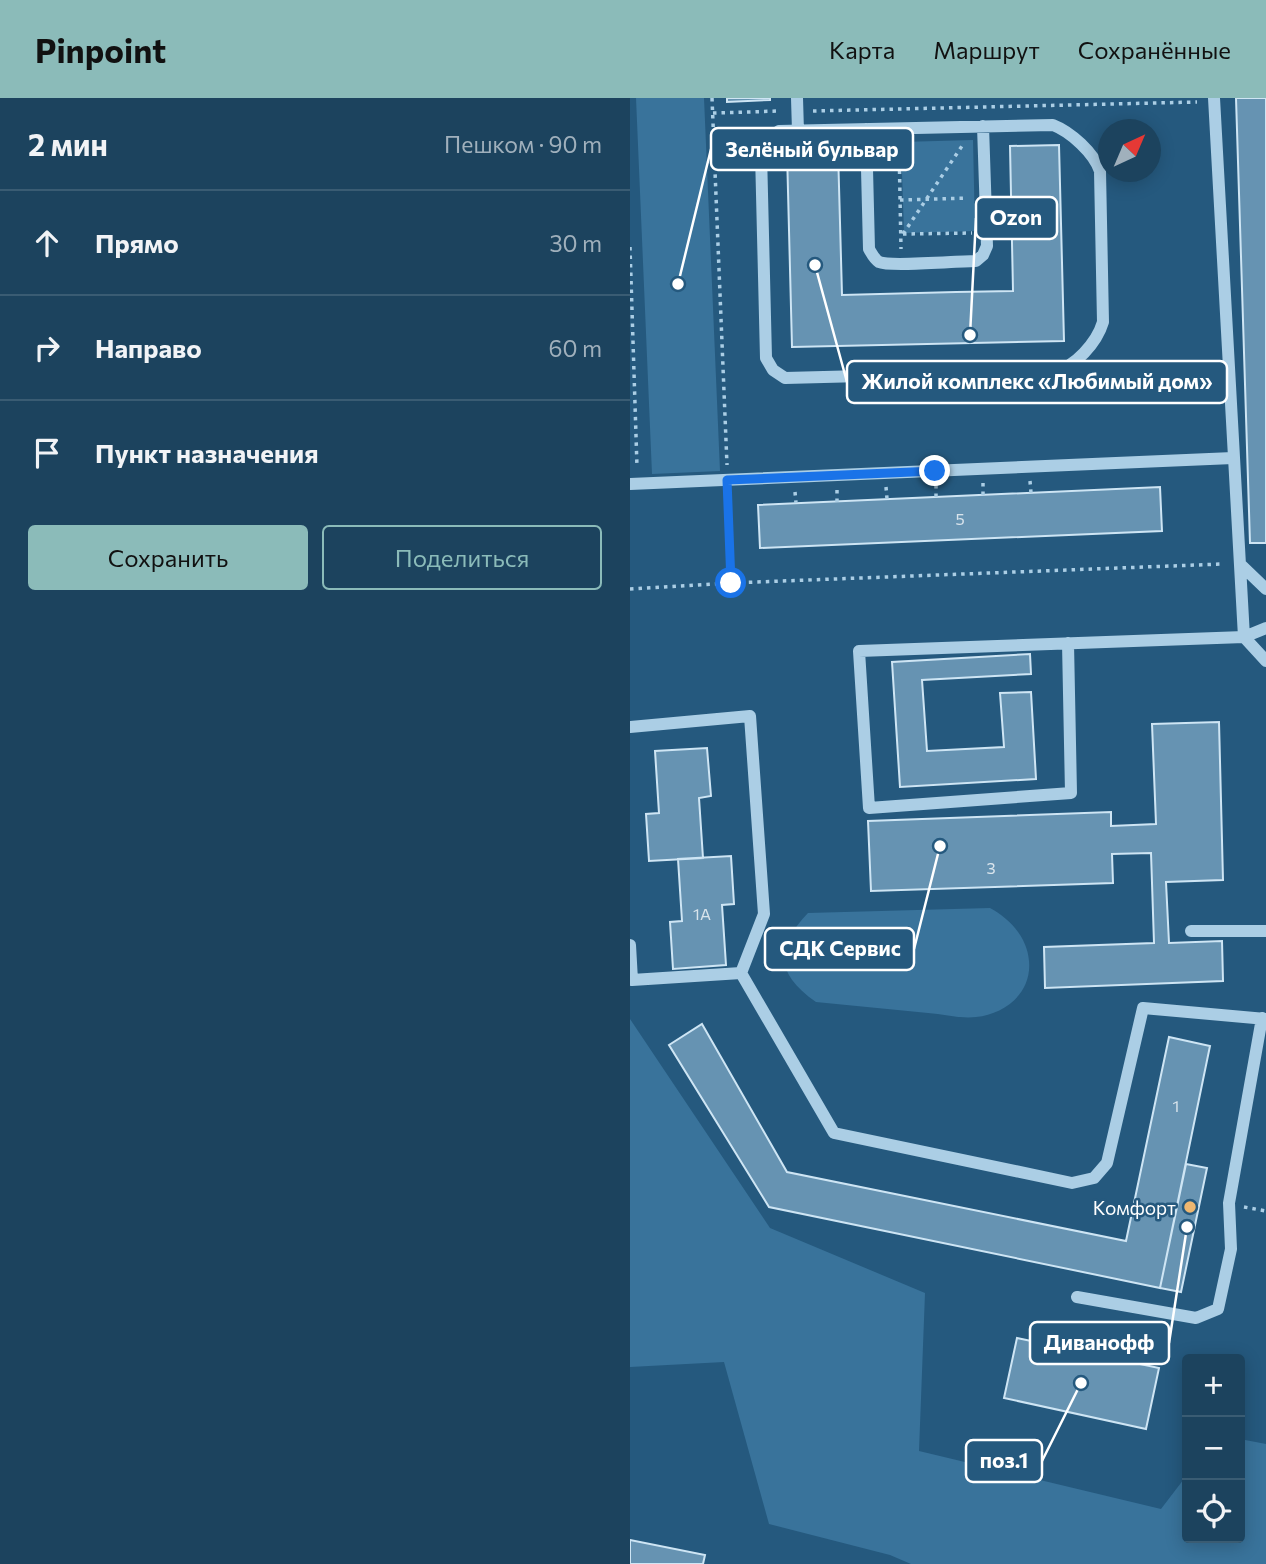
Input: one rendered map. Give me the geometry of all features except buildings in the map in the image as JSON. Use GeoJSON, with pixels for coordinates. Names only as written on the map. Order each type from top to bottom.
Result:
{"type":"FeatureCollection","features":[{"type":"Feature","properties":{"kind":"lane"},"geometry":{"type":"LineString","coordinates":[[1214,100],[1244,637],[1266,661]]}},
{"type":"Feature","properties":{"kind":"lane"},"geometry":{"type":"LineString","coordinates":[[797,104],[798,131]]}},
{"type":"Feature","properties":{"kind":"lane"},"geometry":{"type":"LineString","coordinates":[[1053,125],[1065,132],[1093,157],[1098,166],[1103,322],[1092,342],[1065,369],[1054,371],[785,378],[773,370],[766,358],[761,153],[763,145],[772,134],[779,131],[798,131],[1053,125]]}},
{"type":"Feature","properties":{"kind":"lane"},"geometry":{"type":"LineString","coordinates":[[866,129],[869,249],[876,260],[882,263],[901,263],[976,261],[985,251],[985,198],[979,127]]}},
{"type":"Feature","properties":{"kind":"lane"},"geometry":{"type":"LineString","coordinates":[[634,484],[1233,458]]}},
{"type":"Feature","properties":{"kind":"lane"},"geometry":{"type":"LineString","coordinates":[[1240,564],[1266,589]]}},
{"type":"Feature","properties":{"kind":"lane"},"geometry":{"type":"LineString","coordinates":[[1068,643],[1070,793],[869,808],[859,650],[1244,637],[1266,628]]}},
{"type":"Feature","properties":{"kind":"lane"},"geometry":{"type":"LineString","coordinates":[[630,727],[750,716],[764,914],[741,973]]}},
{"type":"Feature","properties":{"kind":"lane"},"geometry":{"type":"LineString","coordinates":[[1191,931],[1266,931]]}},
{"type":"Feature","properties":{"kind":"lane"},"geometry":{"type":"LineString","coordinates":[[630,945],[632,980],[741,973]]}},
{"type":"Feature","properties":{"kind":"lane"},"geometry":{"type":"LineString","coordinates":[[741,973],[834,1133],[1072,1183],[1094,1178],[1107,1163],[1143,1008],[1264,1018],[1229,1203],[1231,1249],[1218,1309],[1196,1318],[1077,1297]]}},
{"type":"Feature","properties":{"kind":"path"},"geometry":{"type":"LineString","coordinates":[[712,98],[731,583]]}},
{"type":"Feature","properties":{"kind":"path"},"geometry":{"type":"LineString","coordinates":[[713,113],[797,104],[1214,100]]}},
{"type":"Feature","properties":{"kind":"path"},"geometry":{"type":"LineString","coordinates":[[902,234],[979,127]]}},
{"type":"Feature","properties":{"kind":"path"},"geometry":{"type":"LineString","coordinates":[[898,128],[901,263]]}},
{"type":"Feature","properties":{"kind":"path"},"geometry":{"type":"LineString","coordinates":[[900,200],[985,198]]}},
{"type":"Feature","properties":{"kind":"path"},"geometry":{"type":"LineString","coordinates":[[902,234],[986,233]]}},
{"type":"Feature","properties":{"kind":"path"},"geometry":{"type":"LineString","coordinates":[[630,247],[634,484]]}},
{"type":"Feature","properties":{"kind":"path"},"geometry":{"type":"LineString","coordinates":[[630,589],[1240,564]]}},
{"type":"Feature","properties":{"kind":"shaded area"},"geometry":{"type":"Polygon","coordinates":[[[636,98],[704,98],[720,471],[652,474],[636,98]]]}},
{"type":"Feature","properties":{"kind":"shaded area"},"geometry":{"type":"Polygon","coordinates":[[[973,140],[975,231],[904,233],[901,142],[973,140]]]}},
{"type":"Feature","properties":{"kind":"shaded area"},"geometry":{"type":"Polygon","coordinates":[[[990,908],[1011,923],[1021,937],[1028,952],[1029,972],[1026,983],[1014,1000],[987,1015],[964,1017],[816,1002],[793,981],[784,960],[790,938],[808,913],[990,908]]]}},
{"type":"Feature","properties":{"kind":"shaded area"},"geometry":{"type":"Polygon","coordinates":[[[630,1019],[770,1228],[925,1293],[919,1451],[1161,1509],[1182,1482],[1182,1543],[1245,1543],[1245,1440],[1266,1444],[1266,1564],[911,1564],[890,1555],[769,1524],[724,1362],[630,1367],[630,1019]]]}},
{"type":"Feature","properties":{"kind":"place","name":"Жилой комплекс «Любимый дом»"},"geometry":{"type":"Point","coordinates":[815,265]}},
{"type":"Feature","properties":{"kind":"place","name":"Зелёный бульвар"},"geometry":{"type":"Point","coordinates":[678,284]}},
{"type":"Feature","properties":{"kind":"place","name":"Ozon"},"geometry":{"type":"Point","coordinates":[970,335]}},
{"type":"Feature","properties":{"kind":"place","name":"СДК Сервис"},"geometry":{"type":"Point","coordinates":[940,846]}},
{"type":"Feature","properties":{"kind":"place","name":"Комфорт"},"geometry":{"type":"Point","coordinates":[1190,1207]}},
{"type":"Feature","properties":{"kind":"place","name":"Диванофф"},"geometry":{"type":"Point","coordinates":[1187,1227]}},
{"type":"Feature","properties":{"kind":"place","name":"поз.1"},"geometry":{"type":"Point","coordinates":[1081,1383]}},
{"type":"Feature","properties":{"kind":"route"},"geometry":{"type":"LineString","coordinates":[[731,583],[727,480],[935,471]]}}]}
